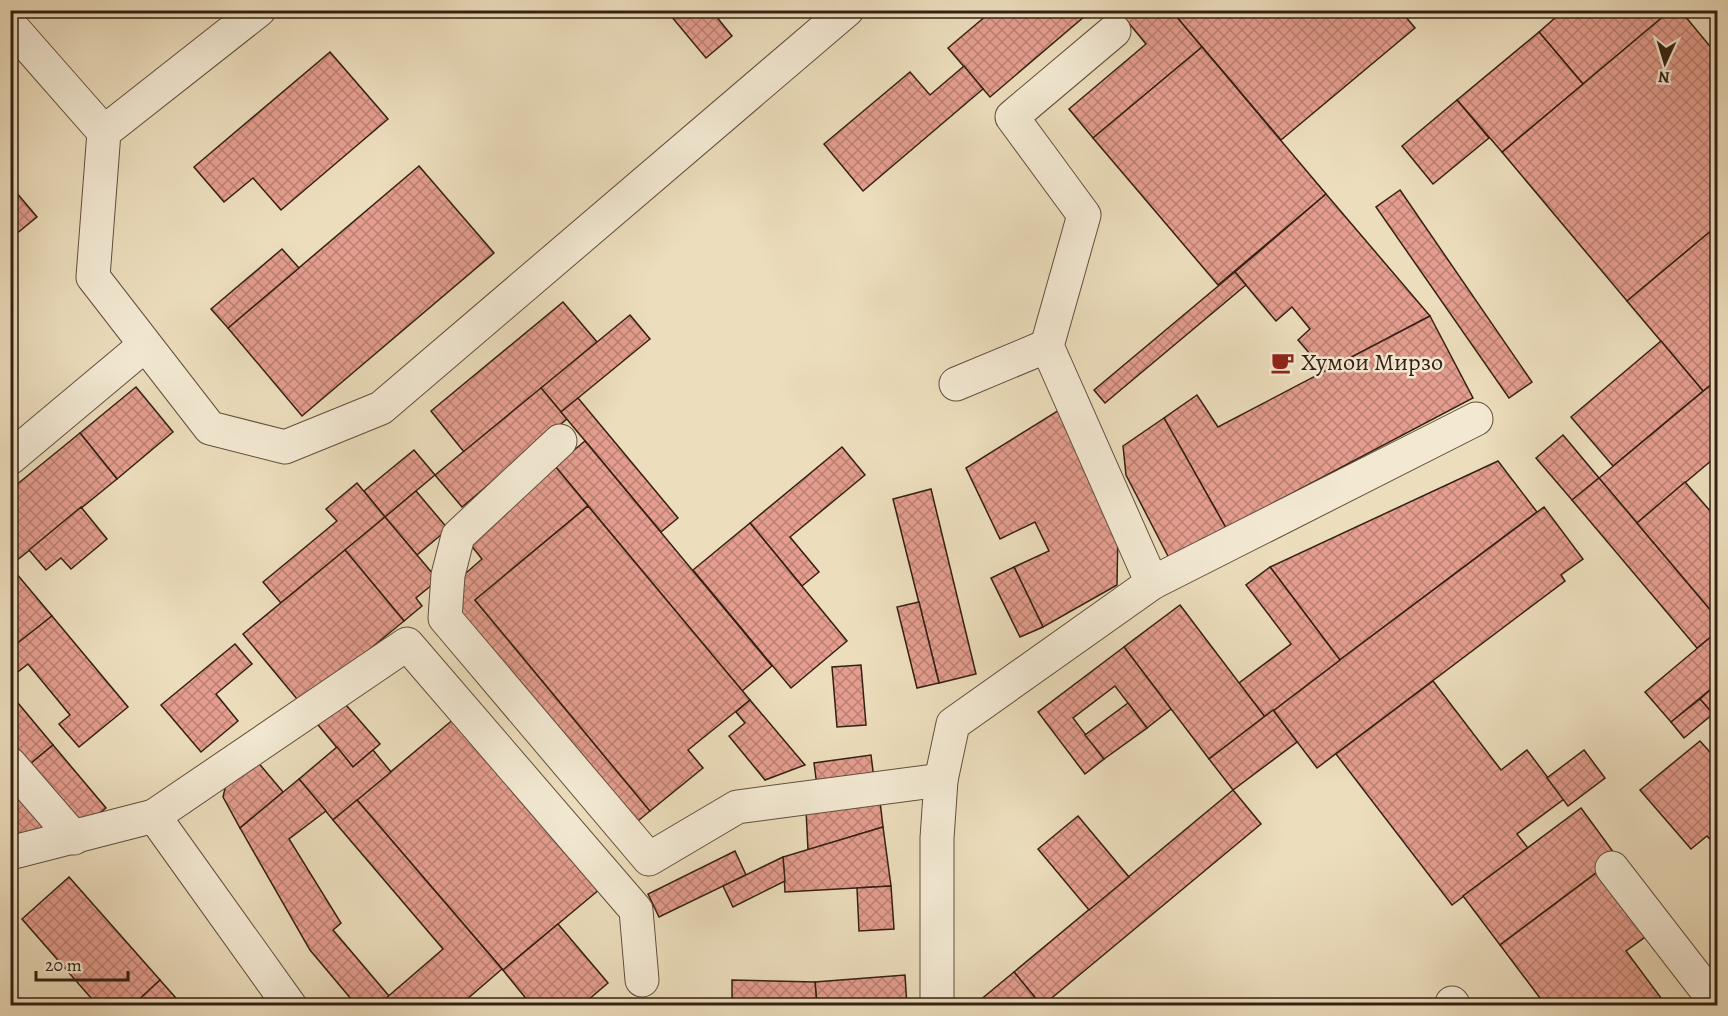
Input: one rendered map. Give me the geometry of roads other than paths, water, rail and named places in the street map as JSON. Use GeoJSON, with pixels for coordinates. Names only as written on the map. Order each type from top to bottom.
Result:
{"type":"FeatureCollection","features":[{"type":"Feature","properties":{"kind":"lane"},"geometry":{"type":"LineString","coordinates":[[104,132],[259,10]]}},
{"type":"Feature","properties":{"kind":"lane"},"geometry":{"type":"LineString","coordinates":[[10,25],[104,132],[93,277],[210,428],[285,447],[381,408],[847,10]]}},
{"type":"Feature","properties":{"kind":"lane"},"geometry":{"type":"LineString","coordinates":[[1114,31],[1012,117],[1084,215],[1047,346],[1152,583]]}},
{"type":"Feature","properties":{"kind":"lane"},"geometry":{"type":"LineString","coordinates":[[10,458],[145,345]]}},
{"type":"Feature","properties":{"kind":"lane"},"geometry":{"type":"LineString","coordinates":[[956,384],[1047,346]]}},
{"type":"Feature","properties":{"kind":"lane"},"geometry":{"type":"LineString","coordinates":[[937,1005],[937,838],[941,780],[952,724],[1152,583],[1476,419]]}},
{"type":"Feature","properties":{"kind":"lane"},"geometry":{"type":"LineString","coordinates":[[560,441],[458,536],[448,575],[445,618],[649,859],[737,807],[941,780]]}},
{"type":"Feature","properties":{"kind":"lane"},"geometry":{"type":"LineString","coordinates":[[10,853],[154,816],[407,644],[636,910],[642,980]]}},
{"type":"Feature","properties":{"kind":"lane"},"geometry":{"type":"LineString","coordinates":[[10,764],[74,838]]}},
{"type":"Feature","properties":{"kind":"lane"},"geometry":{"type":"LineString","coordinates":[[154,816],[290,1005]]}},
{"type":"Feature","properties":{"kind":"lane"},"geometry":{"type":"LineString","coordinates":[[1612,868],[1718,1005]]}},
{"type":"Feature","properties":{"kind":"place","name":"Хумои Мирзо"},"geometry":{"type":"Point","coordinates":[1283,362]}}]}
